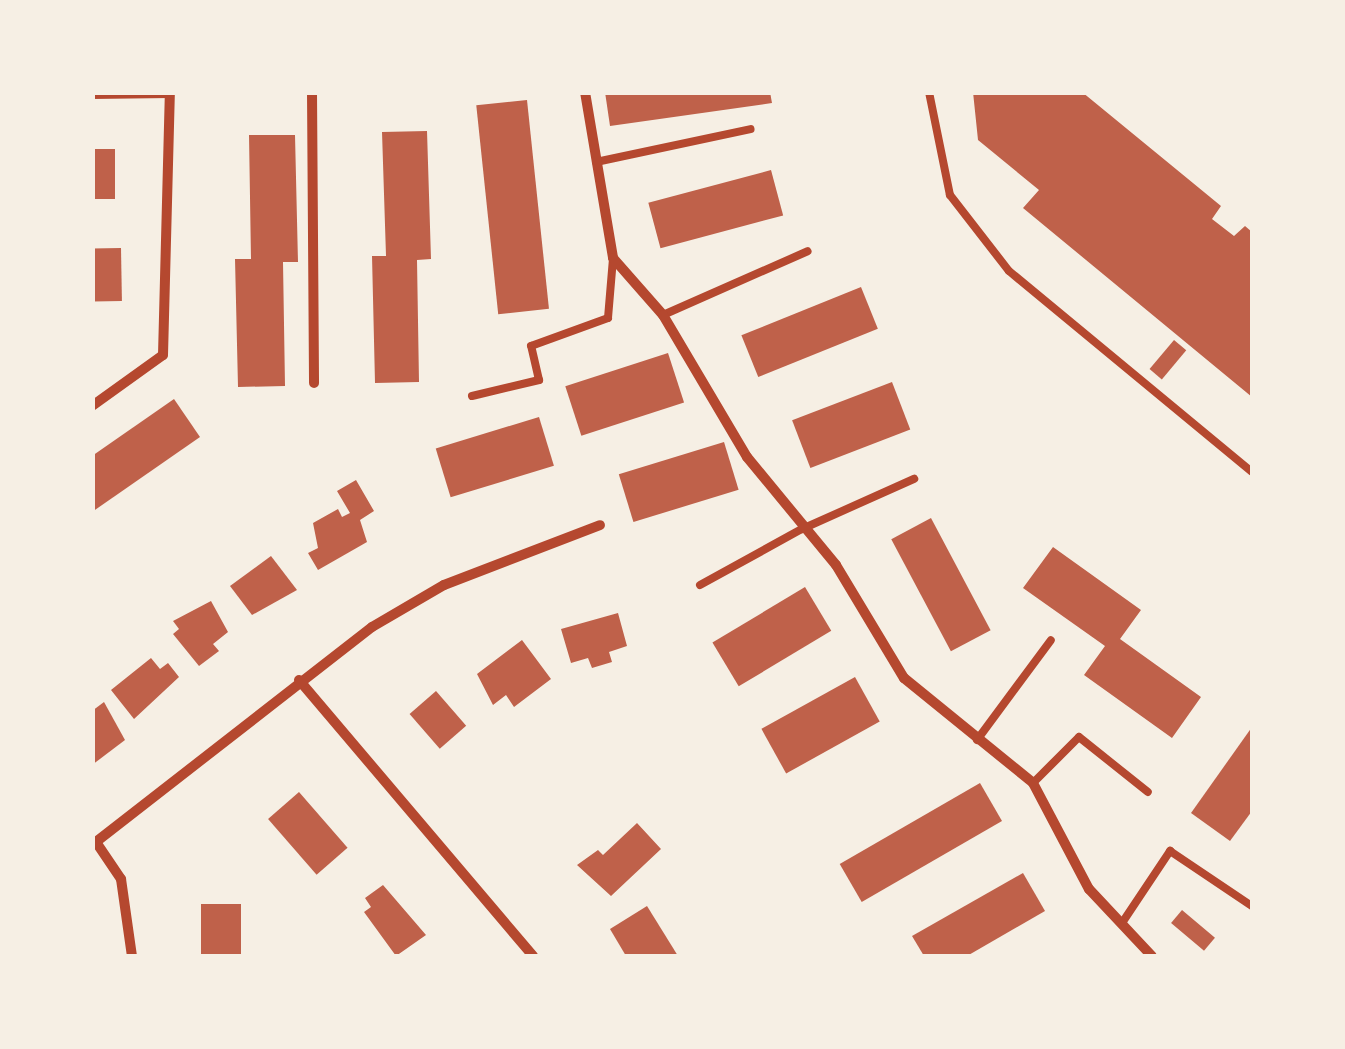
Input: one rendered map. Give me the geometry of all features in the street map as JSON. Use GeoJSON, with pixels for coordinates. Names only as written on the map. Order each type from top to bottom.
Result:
{"type":"FeatureCollection","features":[{"type":"Feature","properties":{"kind":"street"},"geometry":{"type":"LineString","coordinates":[[312,92],[314,383]]}},
{"type":"Feature","properties":{"kind":"street"},"geometry":{"type":"LineString","coordinates":[[585,92],[613,258],[663,315],[747,457],[802,529],[836,565],[904,678],[1033,783],[1089,889],[1152,956]]}},
{"type":"Feature","properties":{"kind":"street"},"geometry":{"type":"LineString","coordinates":[[92,406],[163,355],[170,93]]}},
{"type":"Feature","properties":{"kind":"street"},"geometry":{"type":"LineString","coordinates":[[132,956],[121,879],[94,844],[188,776],[299,680],[444,585],[600,525]]}},
{"type":"Feature","properties":{"kind":"street"},"geometry":{"type":"LineString","coordinates":[[299,680],[533,956]]}},
{"type":"Feature","properties":{"kind":"lane"},"geometry":{"type":"LineString","coordinates":[[929,92],[950,195],[1009,271],[1252,472]]}},
{"type":"Feature","properties":{"kind":"lane"},"geometry":{"type":"LineString","coordinates":[[92,95],[170,93]]}},
{"type":"Feature","properties":{"kind":"lane"},"geometry":{"type":"LineString","coordinates":[[596,162],[751,129]]}},
{"type":"Feature","properties":{"kind":"lane"},"geometry":{"type":"LineString","coordinates":[[663,315],[808,252]]}},
{"type":"Feature","properties":{"kind":"lane"},"geometry":{"type":"LineString","coordinates":[[472,396],[539,380],[531,346],[608,318],[613,258]]}},
{"type":"Feature","properties":{"kind":"lane"},"geometry":{"type":"LineString","coordinates":[[700,585],[802,529],[914,479]]}},
{"type":"Feature","properties":{"kind":"lane"},"geometry":{"type":"LineString","coordinates":[[977,740],[1051,640]]}},
{"type":"Feature","properties":{"kind":"lane"},"geometry":{"type":"LineString","coordinates":[[1033,783],[1078,737],[1148,792]]}},
{"type":"Feature","properties":{"kind":"lane"},"geometry":{"type":"LineString","coordinates":[[1122,924],[1170,851],[1252,906]]}},
{"type":"Feature","properties":{"kind":"building"},"geometry":{"type":"Polygon","coordinates":[[[605,92],[770,92],[772,103],[610,126],[605,92]]]}},
{"type":"Feature","properties":{"kind":"building"},"geometry":{"type":"Polygon","coordinates":[[[973,92],[1082,92],[1221,206],[1212,219],[1234,236],[1245,226],[1252,232],[1252,397],[1023,208],[1039,190],[978,140],[973,92]]]}},
{"type":"Feature","properties":{"kind":"building"},"geometry":{"type":"Polygon","coordinates":[[[527,100],[549,309],[498,314],[476,105],[527,100]]]}},
{"type":"Feature","properties":{"kind":"building"},"geometry":{"type":"Polygon","coordinates":[[[427,131],[431,259],[417,260],[419,382],[375,383],[372,256],[386,256],[382,132],[427,131]]]}},
{"type":"Feature","properties":{"kind":"building"},"geometry":{"type":"Polygon","coordinates":[[[249,135],[295,135],[298,262],[283,262],[285,386],[238,387],[235,259],[251,259],[249,135]]]}},
{"type":"Feature","properties":{"kind":"building"},"geometry":{"type":"Polygon","coordinates":[[[92,149],[115,149],[115,199],[92,199],[92,149]]]}},
{"type":"Feature","properties":{"kind":"building"},"geometry":{"type":"Polygon","coordinates":[[[771,170],[783,215],[660,248],[648,203],[771,170]]]}},
{"type":"Feature","properties":{"kind":"building"},"geometry":{"type":"Polygon","coordinates":[[[121,248],[122,301],[93,301],[92,249],[121,248]]]}},
{"type":"Feature","properties":{"kind":"building"},"geometry":{"type":"Polygon","coordinates":[[[861,287],[878,329],[758,377],[741,335],[861,287]]]}},
{"type":"Feature","properties":{"kind":"building"},"geometry":{"type":"Polygon","coordinates":[[[1174,340],[1186,350],[1162,379],[1150,369],[1174,340]]]}},
{"type":"Feature","properties":{"kind":"building"},"geometry":{"type":"Polygon","coordinates":[[[668,353],[684,402],[581,436],[565,386],[668,353]]]}},
{"type":"Feature","properties":{"kind":"building"},"geometry":{"type":"Polygon","coordinates":[[[892,382],[910,430],[810,468],[792,420],[892,382]]]}},
{"type":"Feature","properties":{"kind":"building"},"geometry":{"type":"Polygon","coordinates":[[[174,399],[200,437],[92,512],[92,456],[174,399]]]}},
{"type":"Feature","properties":{"kind":"building"},"geometry":{"type":"Polygon","coordinates":[[[539,417],[554,466],[451,497],[436,449],[539,417]]]}},
{"type":"Feature","properties":{"kind":"building"},"geometry":{"type":"Polygon","coordinates":[[[724,442],[739,490],[633,522],[619,474],[724,442]]]}},
{"type":"Feature","properties":{"kind":"building"},"geometry":{"type":"Polygon","coordinates":[[[356,480],[374,511],[360,520],[367,542],[318,570],[308,553],[318,548],[313,523],[338,509],[342,517],[350,513],[337,491],[356,480]]]}},
{"type":"Feature","properties":{"kind":"building"},"geometry":{"type":"Polygon","coordinates":[[[931,518],[991,630],[951,651],[891,539],[931,518]]]}},
{"type":"Feature","properties":{"kind":"building"},"geometry":{"type":"Polygon","coordinates":[[[1053,547],[1141,610],[1120,639],[1201,697],[1172,738],[1084,675],[1105,646],[1023,588],[1053,547]]]}},
{"type":"Feature","properties":{"kind":"building"},"geometry":{"type":"Polygon","coordinates":[[[271,556],[297,590],[252,615],[230,586],[271,556]]]}},
{"type":"Feature","properties":{"kind":"building"},"geometry":{"type":"Polygon","coordinates":[[[805,587],[831,631],[739,686],[712,643],[805,587]]]}},
{"type":"Feature","properties":{"kind":"building"},"geometry":{"type":"Polygon","coordinates":[[[211,601],[228,632],[213,644],[219,651],[199,666],[173,634],[179,629],[173,621],[211,601]]]}},
{"type":"Feature","properties":{"kind":"building"},"geometry":{"type":"Polygon","coordinates":[[[618,613],[627,646],[609,652],[612,662],[592,668],[588,658],[571,663],[561,629],[618,613]]]}},
{"type":"Feature","properties":{"kind":"building"},"geometry":{"type":"Polygon","coordinates":[[[522,640],[551,679],[514,707],[506,695],[493,705],[477,674],[522,640]]]}},
{"type":"Feature","properties":{"kind":"building"},"geometry":{"type":"Polygon","coordinates":[[[151,658],[160,669],[168,663],[179,677],[134,719],[111,690],[151,658]]]}},
{"type":"Feature","properties":{"kind":"building"},"geometry":{"type":"Polygon","coordinates":[[[855,677],[880,722],[786,773],[761,729],[855,677]]]}},
{"type":"Feature","properties":{"kind":"building"},"geometry":{"type":"Polygon","coordinates":[[[436,691],[466,726],[440,749],[410,714],[436,691]]]}},
{"type":"Feature","properties":{"kind":"building"},"geometry":{"type":"Polygon","coordinates":[[[104,702],[125,740],[92,765],[92,711],[104,702]]]}},
{"type":"Feature","properties":{"kind":"building"},"geometry":{"type":"Polygon","coordinates":[[[1252,727],[1252,811],[1230,841],[1191,813],[1252,727]]]}},
{"type":"Feature","properties":{"kind":"building"},"geometry":{"type":"Polygon","coordinates":[[[980,783],[1002,821],[862,902],[840,864],[980,783]]]}},
{"type":"Feature","properties":{"kind":"building"},"geometry":{"type":"Polygon","coordinates":[[[299,792],[348,848],[317,875],[268,819],[299,792]]]}},
{"type":"Feature","properties":{"kind":"building"},"geometry":{"type":"Polygon","coordinates":[[[637,823],[661,849],[611,896],[577,865],[598,850],[603,855],[637,823]]]}},
{"type":"Feature","properties":{"kind":"building"},"geometry":{"type":"Polygon","coordinates":[[[1023,873],[1045,911],[967,956],[924,956],[912,936],[1023,873]]]}},
{"type":"Feature","properties":{"kind":"building"},"geometry":{"type":"Polygon","coordinates":[[[383,885],[426,935],[396,956],[364,912],[371,907],[365,898],[383,885]]]}},
{"type":"Feature","properties":{"kind":"building"},"geometry":{"type":"Polygon","coordinates":[[[201,904],[241,904],[241,956],[201,956],[201,904]]]}},
{"type":"Feature","properties":{"kind":"building"},"geometry":{"type":"Polygon","coordinates":[[[647,906],[678,956],[626,956],[610,929],[647,906]]]}},
{"type":"Feature","properties":{"kind":"building"},"geometry":{"type":"Polygon","coordinates":[[[1182,910],[1215,938],[1204,951],[1171,923],[1182,910]]]}}]}
